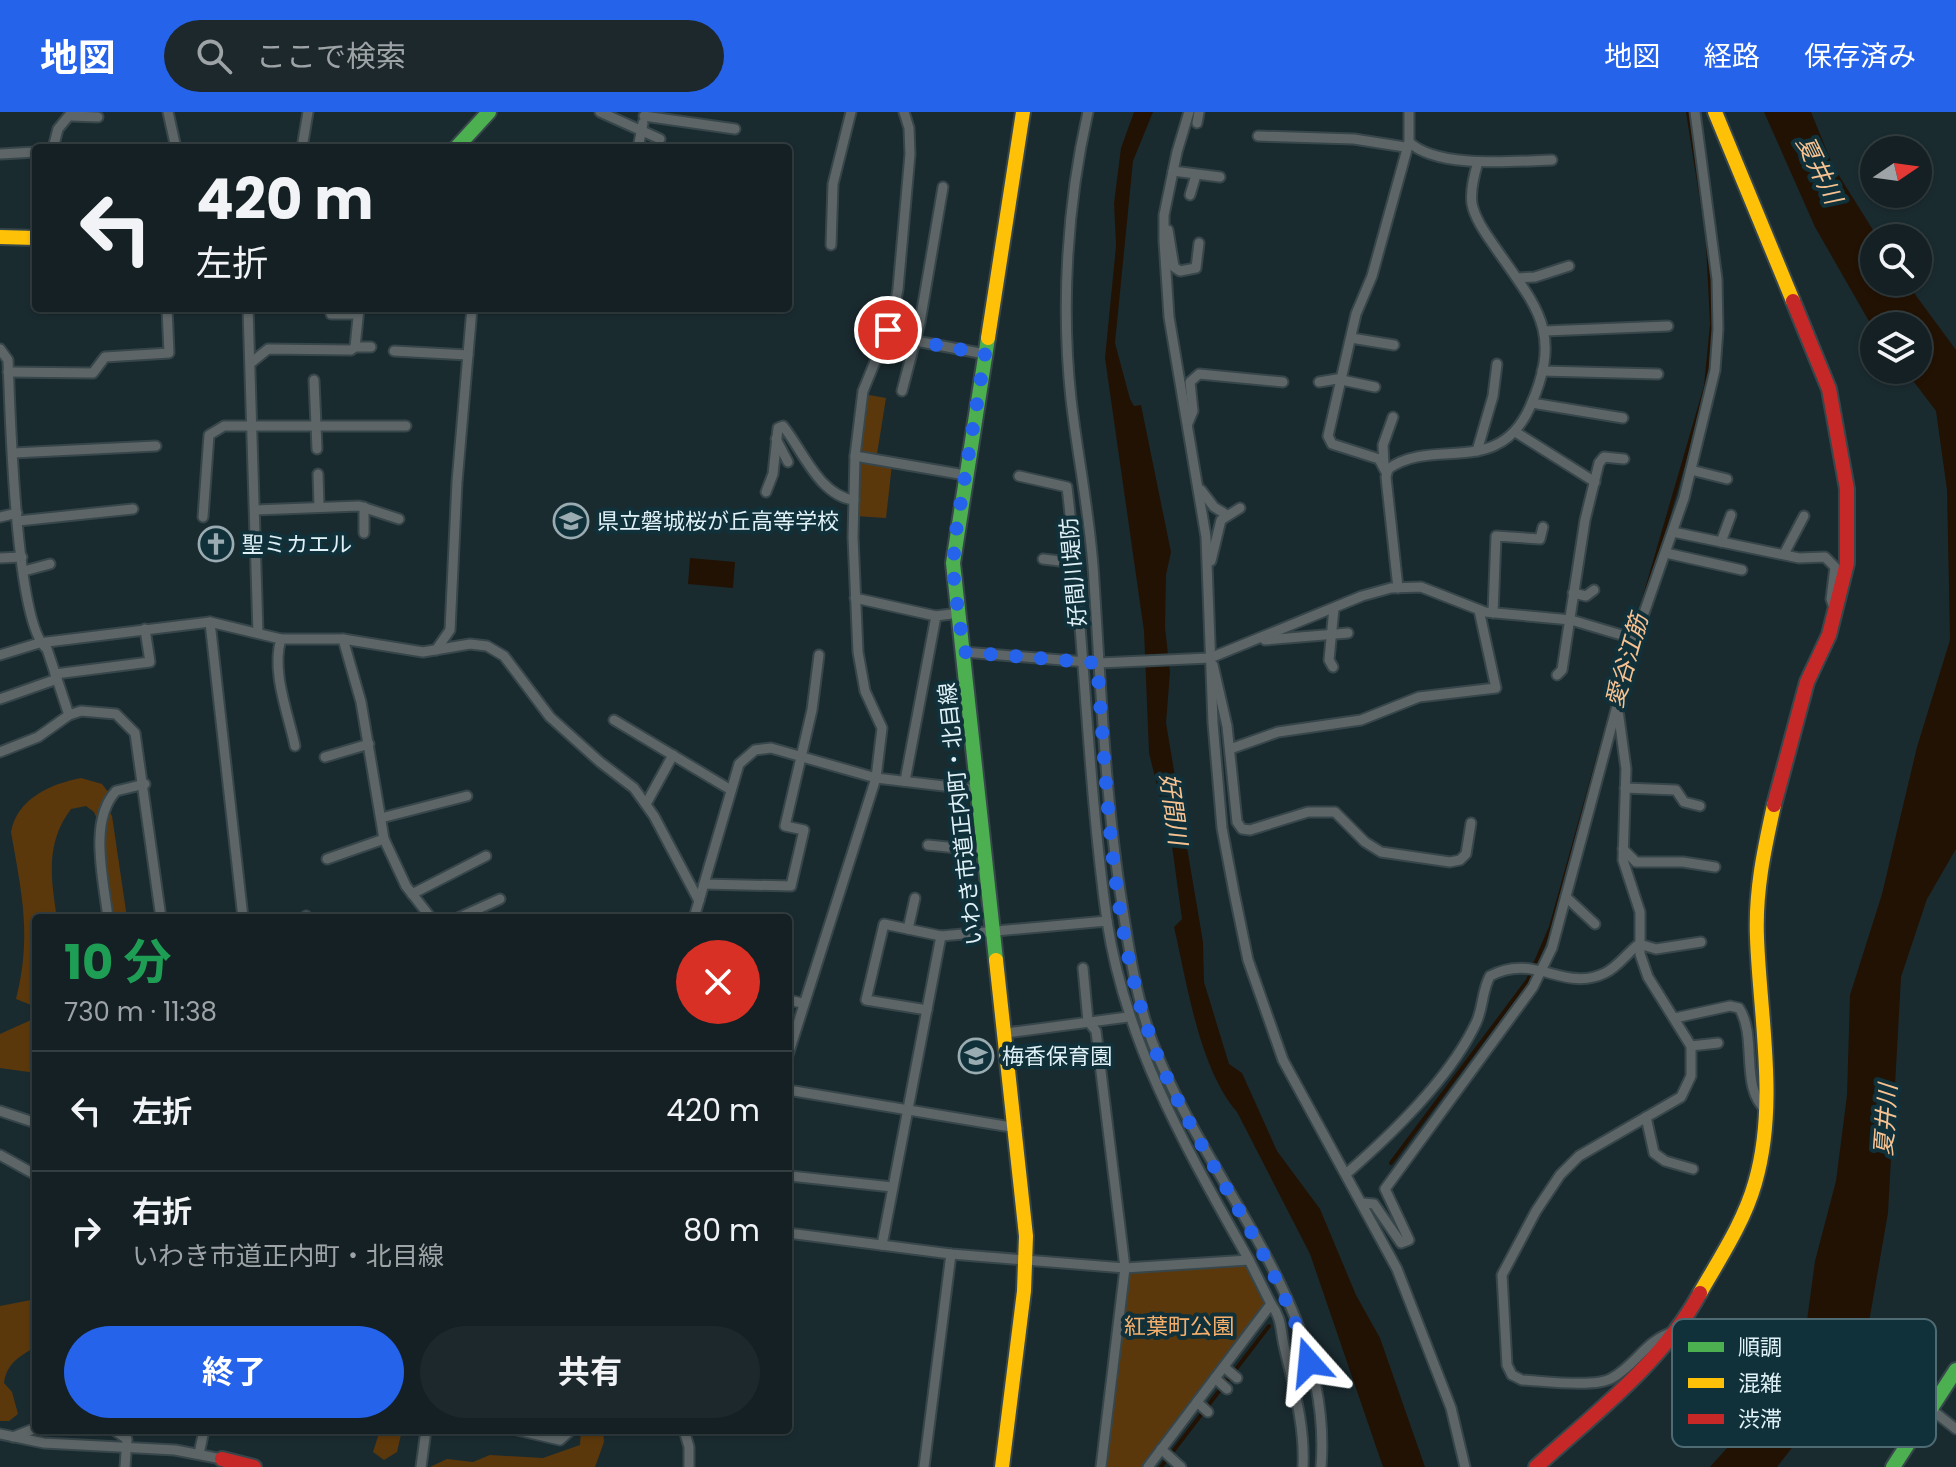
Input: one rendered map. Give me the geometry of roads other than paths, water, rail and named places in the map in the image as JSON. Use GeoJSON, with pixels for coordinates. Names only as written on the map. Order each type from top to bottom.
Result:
{"type":"FeatureCollection","features":[{"type":"Feature","properties":{"kind":"main road"},"geometry":{"type":"LineString","coordinates":[[460,144],[489,112]]}},
{"type":"Feature","properties":{"kind":"main road","name":"いわき市道正内町・北目線"},"geometry":{"type":"LineString","coordinates":[[1002,1467],[1027,1261],[1017,1128],[953,563],[1023,112]]}},
{"type":"Feature","properties":{"kind":"main road"},"geometry":{"type":"LineString","coordinates":[[1686,1319],[1747,1203],[1763,1151],[1767,1111],[1757,935],[1759,869],[1807,682],[1836,611],[1850,534],[1836,415],[1821,368],[1715,112]]}},
{"type":"Feature","properties":{"kind":"main road"},"geometry":{"type":"LineString","coordinates":[[0,237],[32,238]]}},
{"type":"Feature","properties":{"kind":"main road"},"geometry":{"type":"LineString","coordinates":[[1536,1467],[1641,1371],[1672,1336]]}},
{"type":"Feature","properties":{"kind":"main road"},"geometry":{"type":"LineString","coordinates":[[1936,1403],[1956,1370]]}},
{"type":"Feature","properties":{"kind":"main road"},"geometry":{"type":"LineString","coordinates":[[1893,1467],[1907,1447]]}},
{"type":"Feature","properties":{"kind":"main road"},"geometry":{"type":"LineString","coordinates":[[222,1459],[254,1467]]}},
{"type":"Feature","properties":{"kind":"street"},"geometry":{"type":"LineString","coordinates":[[168,112],[175,144]]}},
{"type":"Feature","properties":{"kind":"street"},"geometry":{"type":"LineString","coordinates":[[303,144],[308,112]]}},
{"type":"Feature","properties":{"kind":"street"},"geometry":{"type":"LineString","coordinates":[[600,112],[642,128],[660,139]]}},
{"type":"Feature","properties":{"kind":"street"},"geometry":{"type":"LineString","coordinates":[[831,245],[833,184],[851,112]]}},
{"type":"Feature","properties":{"kind":"street"},"geometry":{"type":"LineString","coordinates":[[792,1040],[876,778],[882,728],[862,678],[855,598],[855,456],[863,391],[888,330],[898,289],[911,137],[904,112]]}},
{"type":"Feature","properties":{"kind":"street","name":"好間川堤防"},"geometry":{"type":"LineString","coordinates":[[1088,112],[1067,287],[1067,344],[1094,576],[1113,847],[1131,960],[1144,1017],[1184,1112],[1273,1267],[1293,1312],[1319,1399],[1321,1467]]}},
{"type":"Feature","properties":{"kind":"street"},"geometry":{"type":"LineString","coordinates":[[1189,112],[1173,171],[1164,224],[1169,317],[1200,487],[1208,568],[1210,658],[1222,828],[1248,960],[1283,1060],[1363,1203],[1423,1329],[1451,1408],[1465,1467]]}},
{"type":"Feature","properties":{"kind":"street"},"geometry":{"type":"LineString","coordinates":[[1197,123],[1199,112]]}},
{"type":"Feature","properties":{"kind":"street"},"geometry":{"type":"LineString","coordinates":[[1409,112],[1407,145],[1351,338],[1328,440],[1385,468],[1421,457],[1477,451],[1517,433],[1532,403],[1542,371],[1545,331],[1539,312],[1488,236],[1473,207],[1478,162]]}},
{"type":"Feature","properties":{"kind":"street"},"geometry":{"type":"LineString","coordinates":[[1363,1203],[1374,1204],[1401,1243],[1409,1240],[1385,1189],[1543,971],[1566,897],[1618,710],[1630,638],[1673,532],[1715,370],[1718,329],[1714,257],[1695,112]]}},
{"type":"Feature","properties":{"kind":"street"},"geometry":{"type":"LineString","coordinates":[[54,144],[58,129],[71,114],[98,117]]}},
{"type":"Feature","properties":{"kind":"street"},"geometry":{"type":"LineString","coordinates":[[639,144],[644,114],[735,129]]}},
{"type":"Feature","properties":{"kind":"street"},"geometry":{"type":"LineString","coordinates":[[1258,136],[1367,140],[1407,145],[1428,153],[1478,162],[1552,160]]}},
{"type":"Feature","properties":{"kind":"street"},"geometry":{"type":"LineString","coordinates":[[0,154],[32,152]]}},
{"type":"Feature","properties":{"kind":"street"},"geometry":{"type":"LineString","coordinates":[[1173,171],[1220,177]]}},
{"type":"Feature","properties":{"kind":"street"},"geometry":{"type":"LineString","coordinates":[[1190,195],[1196,175]]}},
{"type":"Feature","properties":{"kind":"street"},"geometry":{"type":"LineString","coordinates":[[902,391],[916,341],[943,187]]}},
{"type":"Feature","properties":{"kind":"street"},"geometry":{"type":"LineString","coordinates":[[1164,224],[1176,270],[1196,268],[1199,243]]}},
{"type":"Feature","properties":{"kind":"street"},"geometry":{"type":"LineString","coordinates":[[1517,278],[1535,277],[1569,266]]}},
{"type":"Feature","properties":{"kind":"street"},"geometry":{"type":"LineString","coordinates":[[8,372],[93,373],[105,357],[169,353],[167,312]]}},
{"type":"Feature","properties":{"kind":"street"},"geometry":{"type":"LineString","coordinates":[[248,312],[258,633]]}},
{"type":"Feature","properties":{"kind":"street"},"geometry":{"type":"LineString","coordinates":[[331,314],[350,312]]}},
{"type":"Feature","properties":{"kind":"street"},"geometry":{"type":"LineString","coordinates":[[355,347],[359,312]]}},
{"type":"Feature","properties":{"kind":"street"},"geometry":{"type":"LineString","coordinates":[[436,650],[450,630],[457,482],[472,312]]}},
{"type":"Feature","properties":{"kind":"street"},"geometry":{"type":"LineString","coordinates":[[1545,331],[1668,326]]}},
{"type":"Feature","properties":{"kind":"street"},"geometry":{"type":"LineString","coordinates":[[888,330],[916,341],[985,354]]}},
{"type":"Feature","properties":{"kind":"street"},"geometry":{"type":"LineString","coordinates":[[1351,338],[1394,345]]}},
{"type":"Feature","properties":{"kind":"street"},"geometry":{"type":"LineString","coordinates":[[252,362],[268,349],[351,350],[371,347]]}},
{"type":"Feature","properties":{"kind":"street"},"geometry":{"type":"LineString","coordinates":[[0,349],[8,360],[18,517],[29,619],[39,643],[47,649],[69,715]]}},
{"type":"Feature","properties":{"kind":"street"},"geometry":{"type":"LineString","coordinates":[[394,351],[468,355]]}},
{"type":"Feature","properties":{"kind":"street"},"geometry":{"type":"LineString","coordinates":[[1477,451],[1493,396],[1497,364]]}},
{"type":"Feature","properties":{"kind":"street"},"geometry":{"type":"LineString","coordinates":[[1542,371],[1658,374]]}},
{"type":"Feature","properties":{"kind":"street"},"geometry":{"type":"LineString","coordinates":[[1188,423],[1193,411],[1190,382],[1199,374],[1283,382]]}},
{"type":"Feature","properties":{"kind":"street"},"geometry":{"type":"LineString","coordinates":[[1319,382],[1337,379],[1375,387]]}},
{"type":"Feature","properties":{"kind":"street"},"geometry":{"type":"LineString","coordinates":[[314,380],[317,449]]}},
{"type":"Feature","properties":{"kind":"street"},"geometry":{"type":"LineString","coordinates":[[1532,403],[1623,418]]}},
{"type":"Feature","properties":{"kind":"street"},"geometry":{"type":"LineString","coordinates":[[1393,417],[1383,445],[1398,588]]}},
{"type":"Feature","properties":{"kind":"street"},"geometry":{"type":"LineString","coordinates":[[203,517],[209,435],[224,426],[406,426]]}},
{"type":"Feature","properties":{"kind":"street"},"geometry":{"type":"LineString","coordinates":[[766,492],[773,474],[778,428],[785,426],[798,452],[833,491],[854,500]]}},
{"type":"Feature","properties":{"kind":"street"},"geometry":{"type":"LineString","coordinates":[[1517,433],[1595,482]]}},
{"type":"Feature","properties":{"kind":"street"},"geometry":{"type":"LineString","coordinates":[[776,439],[788,462]]}},
{"type":"Feature","properties":{"kind":"street"},"geometry":{"type":"LineString","coordinates":[[13,453],[156,446]]}},
{"type":"Feature","properties":{"kind":"street"},"geometry":{"type":"LineString","coordinates":[[855,456],[965,475]]}},
{"type":"Feature","properties":{"kind":"street"},"geometry":{"type":"LineString","coordinates":[[1557,675],[1562,670],[1568,620],[1599,463],[1604,457],[1624,459]]}},
{"type":"Feature","properties":{"kind":"street"},"geometry":{"type":"LineString","coordinates":[[1691,470],[1727,479]]}},
{"type":"Feature","properties":{"kind":"street"},"geometry":{"type":"LineString","coordinates":[[318,474],[319,506]]}},
{"type":"Feature","properties":{"kind":"street"},"geometry":{"type":"LineString","coordinates":[[1019,476],[1067,487],[1085,661],[1096,846],[1115,971],[1128,1017],[1185,1146],[1283,1325],[1282,1337],[1298,1400],[1303,1467]]}},
{"type":"Feature","properties":{"kind":"street"},"geometry":{"type":"LineString","coordinates":[[1200,487],[1214,507],[1227,515]]}},
{"type":"Feature","properties":{"kind":"street"},"geometry":{"type":"LineString","coordinates":[[255,510],[364,507],[399,519]]}},
{"type":"Feature","properties":{"kind":"street"},"geometry":{"type":"LineString","coordinates":[[364,507],[364,533]]}},
{"type":"Feature","properties":{"kind":"street"},"geometry":{"type":"LineString","coordinates":[[1208,568],[1219,523],[1240,508]]}},
{"type":"Feature","properties":{"kind":"street"},"geometry":{"type":"LineString","coordinates":[[0,517],[133,509]]}},
{"type":"Feature","properties":{"kind":"street"},"geometry":{"type":"LineString","coordinates":[[1721,542],[1731,515]]}},
{"type":"Feature","properties":{"kind":"street"},"geometry":{"type":"LineString","coordinates":[[1784,554],[1804,516]]}},
{"type":"Feature","properties":{"kind":"street"},"geometry":{"type":"LineString","coordinates":[[1493,613],[1496,536],[1540,539],[1543,527]]}},
{"type":"Feature","properties":{"kind":"street"},"geometry":{"type":"LineString","coordinates":[[1673,532],[1799,558],[1820,556],[1829,559],[1835,567],[1831,599],[1836,611]]}},
{"type":"Feature","properties":{"kind":"street"},"geometry":{"type":"LineString","coordinates":[[1666,553],[1742,570]]}},
{"type":"Feature","properties":{"kind":"street"},"geometry":{"type":"LineString","coordinates":[[0,558],[22,557]]}},
{"type":"Feature","properties":{"kind":"street"},"geometry":{"type":"LineString","coordinates":[[1043,559],[1076,563]]}},
{"type":"Feature","properties":{"kind":"street"},"geometry":{"type":"LineString","coordinates":[[24,571],[50,564]]}},
{"type":"Feature","properties":{"kind":"street"},"geometry":{"type":"LineString","coordinates":[[964,652],[1098,663],[1210,658],[1261,640],[1362,596],[1398,588],[1421,587],[1479,610],[1568,620],[1630,638]]}},
{"type":"Feature","properties":{"kind":"street"},"geometry":{"type":"LineString","coordinates":[[1573,593],[1586,596],[1594,590]]}},
{"type":"Feature","properties":{"kind":"street"},"geometry":{"type":"LineString","coordinates":[[855,598],[936,616],[959,613]]}},
{"type":"Feature","properties":{"kind":"street"},"geometry":{"type":"LineString","coordinates":[[1333,667],[1329,665],[1334,608]]}},
{"type":"Feature","properties":{"kind":"street"},"geometry":{"type":"LineString","coordinates":[[1230,749],[1278,732],[1361,720],[1419,697],[1496,688],[1479,610]]}},
{"type":"Feature","properties":{"kind":"street"},"geometry":{"type":"LineString","coordinates":[[905,781],[936,616]]}},
{"type":"Feature","properties":{"kind":"street"},"geometry":{"type":"LineString","coordinates":[[210,622],[243,914]]}},
{"type":"Feature","properties":{"kind":"street"},"geometry":{"type":"LineString","coordinates":[[0,655],[39,643],[210,622],[281,639],[343,639],[423,652],[470,644],[496,650],[550,717],[634,788],[646,804],[699,901]]}},
{"type":"Feature","properties":{"kind":"street"},"geometry":{"type":"LineString","coordinates":[[0,699],[56,677],[150,662],[145,629]]}},
{"type":"Feature","properties":{"kind":"street"},"geometry":{"type":"LineString","coordinates":[[1261,640],[1348,633]]}},
{"type":"Feature","properties":{"kind":"street"},"geometry":{"type":"LineString","coordinates":[[281,639],[277,653],[279,670],[295,746]]}},
{"type":"Feature","properties":{"kind":"street"},"geometry":{"type":"LineString","coordinates":[[343,639],[369,744],[384,839],[412,894],[428,914]]}},
{"type":"Feature","properties":{"kind":"street"},"geometry":{"type":"LineString","coordinates":[[704,884],[791,886],[804,830],[785,826],[801,764],[799,755],[812,710],[819,655]]}},
{"type":"Feature","properties":{"kind":"street"},"geometry":{"type":"LineString","coordinates":[[1210,658],[1220,690],[1237,822],[1242,829],[1250,830],[1323,810],[1335,812],[1365,842],[1381,852],[1450,862],[1460,860],[1466,854],[1471,823]]}},
{"type":"Feature","properties":{"kind":"street"},"geometry":{"type":"LineString","coordinates":[[1618,710],[1623,730],[1623,849],[1626,873],[1640,912],[1639,944],[1648,977],[1691,1046],[1691,1076],[1681,1097],[1601,1141],[1571,1164],[1536,1211],[1502,1275],[1507,1365],[1512,1375],[1522,1380],[1597,1382],[1611,1379],[1660,1336],[1672,1332]]}},
{"type":"Feature","properties":{"kind":"street"},"geometry":{"type":"LineString","coordinates":[[0,752],[38,737],[69,715],[81,711],[116,714],[129,724],[138,742],[145,784],[161,914]]}},
{"type":"Feature","properties":{"kind":"street"},"geometry":{"type":"LineString","coordinates":[[614,720],[731,790]]}},
{"type":"Feature","properties":{"kind":"street"},"geometry":{"type":"LineString","coordinates":[[325,757],[369,744]]}},
{"type":"Feature","properties":{"kind":"street"},"geometry":{"type":"LineString","coordinates":[[695,914],[742,759],[755,750],[771,748],[876,778],[978,790]]}},
{"type":"Feature","properties":{"kind":"street"},"geometry":{"type":"LineString","coordinates":[[646,804],[673,755]]}},
{"type":"Feature","properties":{"kind":"street"},"geometry":{"type":"LineString","coordinates":[[108,914],[101,846],[104,809],[116,791],[145,784]]}},
{"type":"Feature","properties":{"kind":"street"},"geometry":{"type":"LineString","coordinates":[[1625,788],[1676,790],[1684,802],[1700,806]]}},
{"type":"Feature","properties":{"kind":"street"},"geometry":{"type":"LineString","coordinates":[[381,818],[467,796]]}},
{"type":"Feature","properties":{"kind":"street"},"geometry":{"type":"LineString","coordinates":[[327,859],[384,839]]}},
{"type":"Feature","properties":{"kind":"street"},"geometry":{"type":"LineString","coordinates":[[928,845],[985,851]]}},
{"type":"Feature","properties":{"kind":"street"},"geometry":{"type":"LineString","coordinates":[[1623,849],[1636,862],[1683,862],[1715,867]]}},
{"type":"Feature","properties":{"kind":"street"},"geometry":{"type":"LineString","coordinates":[[412,894],[486,856]]}},
{"type":"Feature","properties":{"kind":"street"},"geometry":{"type":"LineString","coordinates":[[1566,897],[1595,924]]}},
{"type":"Feature","properties":{"kind":"street"},"geometry":{"type":"LineString","coordinates":[[908,929],[915,898]]}},
{"type":"Feature","properties":{"kind":"street"},"geometry":{"type":"LineString","coordinates":[[467,914],[500,899]]}},
{"type":"Feature","properties":{"kind":"street"},"geometry":{"type":"LineString","coordinates":[[927,1010],[866,1000],[884,924],[941,936],[1107,921]]}},
{"type":"Feature","properties":{"kind":"street"},"geometry":{"type":"LineString","coordinates":[[882,1245],[941,936]]}},
{"type":"Feature","properties":{"kind":"street"},"geometry":{"type":"LineString","coordinates":[[1639,944],[1656,949],[1701,942]]}},
{"type":"Feature","properties":{"kind":"street"},"geometry":{"type":"LineString","coordinates":[[1346,1174],[1381,1145],[1441,1074],[1477,1023],[1490,976],[1511,966],[1530,966],[1576,978],[1598,975],[1607,972],[1639,944]]}},
{"type":"Feature","properties":{"kind":"street"},"geometry":{"type":"LineString","coordinates":[[1083,968],[1088,1021],[1096,1031],[1125,1268],[1101,1467]]}},
{"type":"Feature","properties":{"kind":"street"},"geometry":{"type":"LineString","coordinates":[[792,1001],[802,1003]]}},
{"type":"Feature","properties":{"kind":"street"},"geometry":{"type":"LineString","coordinates":[[1675,1018],[1730,1006],[1742,1010],[1754,1090],[1767,1111]]}},
{"type":"Feature","properties":{"kind":"street"},"geometry":{"type":"LineString","coordinates":[[1006,1033],[1128,1017]]}},
{"type":"Feature","properties":{"kind":"street"},"geometry":{"type":"LineString","coordinates":[[1691,1046],[1718,1043]]}},
{"type":"Feature","properties":{"kind":"street"},"geometry":{"type":"LineString","coordinates":[[792,1091],[1017,1128]]}},
{"type":"Feature","properties":{"kind":"street"},"geometry":{"type":"LineString","coordinates":[[0,1111],[32,1122]]}},
{"type":"Feature","properties":{"kind":"street"},"geometry":{"type":"LineString","coordinates":[[1646,1117],[1654,1153],[1665,1161],[1693,1169]]}},
{"type":"Feature","properties":{"kind":"street"},"geometry":{"type":"LineString","coordinates":[[0,1155],[32,1173]]}},
{"type":"Feature","properties":{"kind":"street"},"geometry":{"type":"LineString","coordinates":[[792,1176],[892,1187]]}},
{"type":"Feature","properties":{"kind":"street"},"geometry":{"type":"LineString","coordinates":[[792,1234],[951,1254],[1125,1268],[1249,1260]]}},
{"type":"Feature","properties":{"kind":"street"},"geometry":{"type":"LineString","coordinates":[[924,1467],[951,1254]]}},
{"type":"Feature","properties":{"kind":"street"},"geometry":{"type":"LineString","coordinates":[[1148,1467],[1170,1458],[1197,1402],[1271,1304]]}},
{"type":"Feature","properties":{"kind":"street"},"geometry":{"type":"LineString","coordinates":[[1224,1367],[1237,1378]]}},
{"type":"Feature","properties":{"kind":"street"},"geometry":{"type":"LineString","coordinates":[[1215,1378],[1227,1389]]}},
{"type":"Feature","properties":{"kind":"street"},"geometry":{"type":"LineString","coordinates":[[1197,1402],[1208,1412]]}},
{"type":"Feature","properties":{"kind":"street"},"geometry":{"type":"LineString","coordinates":[[1936,1413],[1956,1429]]}},
{"type":"Feature","properties":{"kind":"street"},"geometry":{"type":"LineString","coordinates":[[12,1437],[32,1430]]}},
{"type":"Feature","properties":{"kind":"street"},"geometry":{"type":"LineString","coordinates":[[0,1434],[222,1459]]}},
{"type":"Feature","properties":{"kind":"street"},"geometry":{"type":"LineString","coordinates":[[120,1434],[127,1439],[129,1447],[125,1467]]}},
{"type":"Feature","properties":{"kind":"street"},"geometry":{"type":"LineString","coordinates":[[199,1454],[203,1434]]}},
{"type":"Feature","properties":{"kind":"street"},"geometry":{"type":"LineString","coordinates":[[421,1467],[425,1434]]}},
{"type":"Feature","properties":{"kind":"street"},"geometry":{"type":"LineString","coordinates":[[534,1434],[560,1440],[567,1434]]}},
{"type":"Feature","properties":{"kind":"street"},"geometry":{"type":"LineString","coordinates":[[685,1434],[689,1467]]}},
{"type":"Feature","properties":{"kind":"water","name":"好間川"},"geometry":{"type":"Polygon","coordinates":[[[1134,112],[1153,112],[1133,161],[1115,343],[1130,399],[1134,406],[1141,405],[1171,552],[1166,575],[1165,627],[1170,672],[1166,723],[1203,942],[1204,982],[1229,1064],[1242,1073],[1277,1151],[1320,1209],[1356,1295],[1380,1338],[1425,1467],[1383,1467],[1310,1254],[1237,1112],[1224,1094],[1204,1049],[1174,927],[1182,919],[1172,846],[1149,753],[1144,631],[1105,358],[1116,246],[1114,203],[1121,148],[1134,112]]]}},
{"type":"Feature","properties":{"kind":"water","name":"夏井川"},"geometry":{"type":"Polygon","coordinates":[[[1764,112],[1811,112],[1833,166],[1869,224],[1860,224],[1860,296],[1916,296],[1928,312],[1864,312],[1815,227],[1764,112]]]}},
{"type":"Feature","properties":{"kind":"water","name":"夏井川"},"geometry":{"type":"Polygon","coordinates":[[[1932,317],[1956,350],[1956,849],[1927,899],[1901,977],[1888,1213],[1869,1319],[1807,1319],[1815,1261],[1836,1181],[1847,1095],[1850,995],[1882,894],[1917,747],[1950,640],[1947,490],[1936,411],[1916,384],[1932,384],[1932,317]]]}},
{"type":"Feature","properties":{"kind":"water"},"geometry":{"type":"Polygon","coordinates":[[[690,558],[735,562],[733,588],[688,584],[690,558]]]}},
{"type":"Feature","properties":{"kind":"water"},"geometry":{"type":"Polygon","coordinates":[[[1728,1447],[1793,1447],[1777,1467],[1710,1467],[1728,1447]]]}},
{"type":"Feature","properties":{"kind":"waterway","name":"愛谷江筋"},"geometry":{"type":"LineString","coordinates":[[1688,112],[1705,220]]}},
{"type":"Feature","properties":{"kind":"waterway","name":"愛谷江筋"},"geometry":{"type":"LineString","coordinates":[[1642,606],[1706,386],[1712,324],[1708,245]]}},
{"type":"Feature","properties":{"kind":"waterway","name":"愛谷江筋"},"geometry":{"type":"LineString","coordinates":[[1391,1163],[1528,980],[1551,927],[1621,676]]}},
{"type":"Feature","properties":{"kind":"waterway","name":"愛谷江筋"},"geometry":{"type":"LineString","coordinates":[[1161,1467],[1269,1326]]}},
{"type":"Feature","properties":{"kind":"place","name":"県立磐城桜が丘高等学校"},"geometry":{"type":"Point","coordinates":[571,521]}},
{"type":"Feature","properties":{"kind":"place","name":"聖ミカエル"},"geometry":{"type":"Point","coordinates":[216,544]}},
{"type":"Feature","properties":{"kind":"place","name":"梅香保育園"},"geometry":{"type":"Point","coordinates":[976,1056]}},
{"type":"Feature","properties":{"kind":"park label","name":"紅葉町公園"},"geometry":{"type":"Point","coordinates":[1179,1326]}}]}
